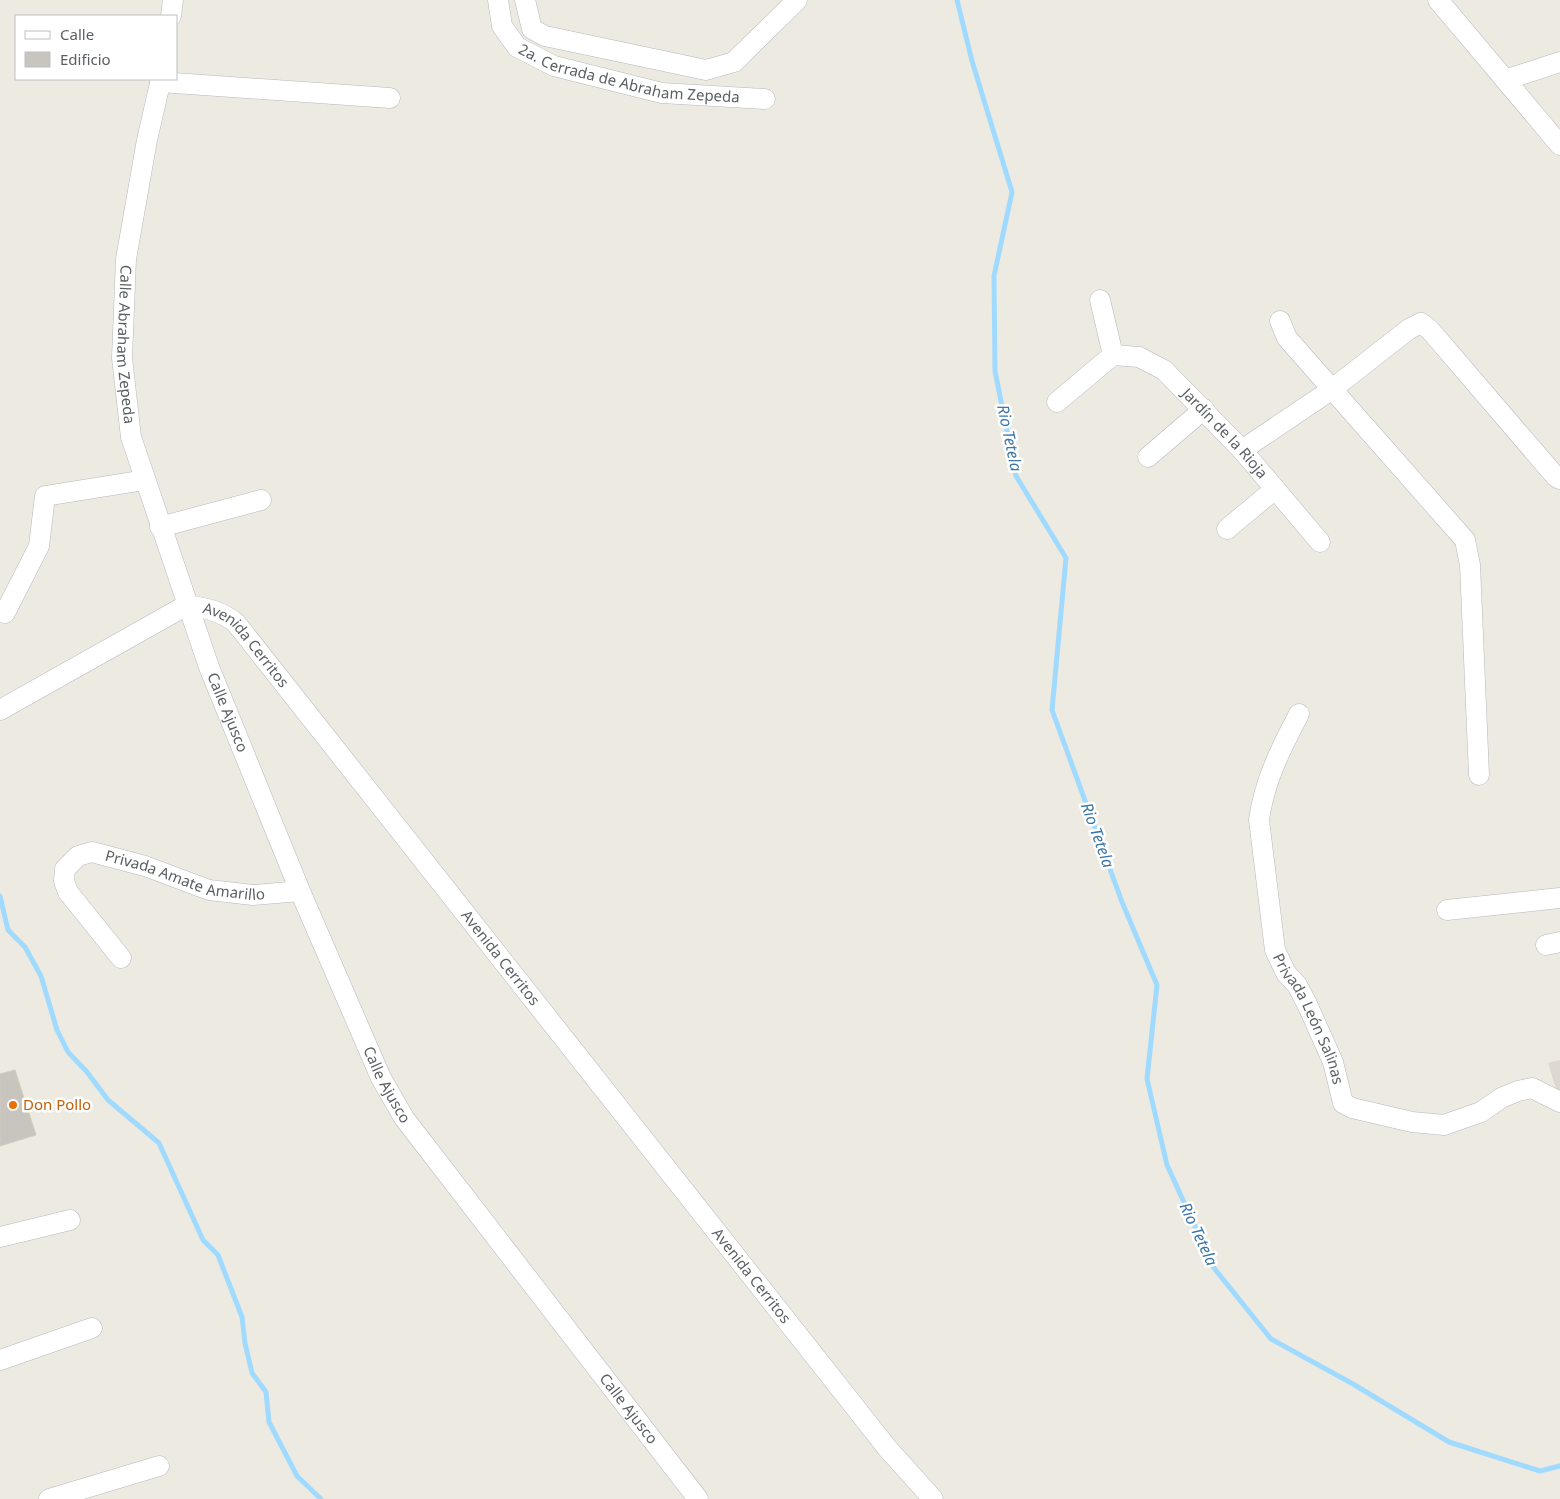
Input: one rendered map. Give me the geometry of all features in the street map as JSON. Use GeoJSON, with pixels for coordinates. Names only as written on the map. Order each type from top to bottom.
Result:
{"type":"FeatureCollection","features":[{"type":"Feature","properties":{"kind":"street"},"geometry":{"type":"LineString","coordinates":[[171,15],[173,0]]}},
{"type":"Feature","properties":{"kind":"street","name":"2a. Cerrada de Abraham Zepeda"},"geometry":{"type":"LineString","coordinates":[[498,0],[502,26],[517,47],[554,66],[662,93],[764,100]]}},
{"type":"Feature","properties":{"kind":"street"},"geometry":{"type":"LineString","coordinates":[[525,0],[532,29],[544,36],[706,70],[734,62],[797,0]]}},
{"type":"Feature","properties":{"kind":"street"},"geometry":{"type":"LineString","coordinates":[[1438,0],[1560,145]]}},
{"type":"Feature","properties":{"kind":"street"},"geometry":{"type":"LineString","coordinates":[[1505,80],[1560,62]]}},
{"type":"Feature","properties":{"kind":"street"},"geometry":{"type":"LineString","coordinates":[[160,81],[390,98]]}},
{"type":"Feature","properties":{"kind":"street","name":"Calle Abraham Zepeda"},"geometry":{"type":"LineString","coordinates":[[160,81],[147,140],[126,259],[122,358],[131,436],[187,605]]}},
{"type":"Feature","properties":{"kind":"street"},"geometry":{"type":"LineString","coordinates":[[1057,402],[1113,355],[1100,300]]}},
{"type":"Feature","properties":{"kind":"street"},"geometry":{"type":"LineString","coordinates":[[1280,321],[1287,338],[1331,390],[1466,540],[1470,565],[1479,775]]}},
{"type":"Feature","properties":{"kind":"street"},"geometry":{"type":"LineString","coordinates":[[1242,450],[1331,390],[1410,328],[1422,323],[1556,478],[1560,479]]}},
{"type":"Feature","properties":{"kind":"street","name":"Jardín de la Rioja"},"geometry":{"type":"LineString","coordinates":[[1113,355],[1139,357],[1164,370],[1242,450],[1320,542]]}},
{"type":"Feature","properties":{"kind":"street"},"geometry":{"type":"LineString","coordinates":[[1148,457],[1204,409]]}},
{"type":"Feature","properties":{"kind":"street"},"geometry":{"type":"LineString","coordinates":[[5,613],[39,546],[45,496],[145,480]]}},
{"type":"Feature","properties":{"kind":"street"},"geometry":{"type":"LineString","coordinates":[[1227,529],[1275,489]]}},
{"type":"Feature","properties":{"kind":"street"},"geometry":{"type":"LineString","coordinates":[[160,527],[261,500]]}},
{"type":"Feature","properties":{"kind":"street","name":"Avenida Cerritos"},"geometry":{"type":"LineString","coordinates":[[0,710],[187,605],[214,610],[236,623],[853,1402],[888,1449],[933,1499]]}},
{"type":"Feature","properties":{"kind":"street","name":"Calle Ajusco"},"geometry":{"type":"LineString","coordinates":[[187,605],[209,667],[300,891],[381,1078],[404,1118],[698,1499]]}},
{"type":"Feature","properties":{"kind":"street","name":"Privada León Salinas"},"geometry":{"type":"LineString","coordinates":[[1298,714],[1272,770],[1262,800],[1259,820],[1275,950],[1286,974],[1300,991],[1333,1062],[1344,1103],[1352,1108],[1412,1122],[1444,1125],[1481,1112],[1501,1098],[1532,1088],[1560,1102]]}},
{"type":"Feature","properties":{"kind":"street","name":"Privada Amate Amarillo"},"geometry":{"type":"LineString","coordinates":[[121,958],[68,892],[64,881],[65,869],[78,856],[92,852],[104,854],[145,866],[210,890],[253,895],[300,891]]}},
{"type":"Feature","properties":{"kind":"street"},"geometry":{"type":"LineString","coordinates":[[1447,910],[1560,898]]}},
{"type":"Feature","properties":{"kind":"street"},"geometry":{"type":"LineString","coordinates":[[0,1237],[70,1220]]}},
{"type":"Feature","properties":{"kind":"street"},"geometry":{"type":"LineString","coordinates":[[0,1360],[92,1328]]}},
{"type":"Feature","properties":{"kind":"street"},"geometry":{"type":"LineString","coordinates":[[49,1499],[159,1466]]}},
{"type":"Feature","properties":{"kind":"shaded area"},"geometry":{"type":"Polygon","coordinates":[[[1560,1060],[1560,1102],[1548,1063],[1560,1060]]]}},
{"type":"Feature","properties":{"kind":"building","name":"Don Pollo"},"geometry":{"type":"Polygon","coordinates":[[[15,1070],[36,1135],[0,1146],[0,1074],[15,1070]]]}},
{"type":"Feature","properties":{"kind":"waterway","name":"Rio Tetela"},"geometry":{"type":"LineString","coordinates":[[957,0],[972,61],[1012,192],[994,276],[995,371],[1016,476],[1066,558],[1052,710],[1122,902],[1157,985],[1147,1079],[1167,1165],[1214,1268],[1271,1339],[1353,1384],[1449,1442],[1540,1471],[1560,1466]]}},
{"type":"Feature","properties":{"kind":"waterway"},"geometry":{"type":"LineString","coordinates":[[0,896],[8,930],[25,947],[41,976],[57,1030],[68,1052],[87,1072],[108,1100],[159,1143],[203,1240],[218,1255],[242,1317],[245,1343],[252,1373],[266,1392],[269,1422],[297,1476],[321,1499]]}},
{"type":"Feature","properties":{"kind":"place","name":"Don Pollo"},"geometry":{"type":"Point","coordinates":[13,1105]}}]}
